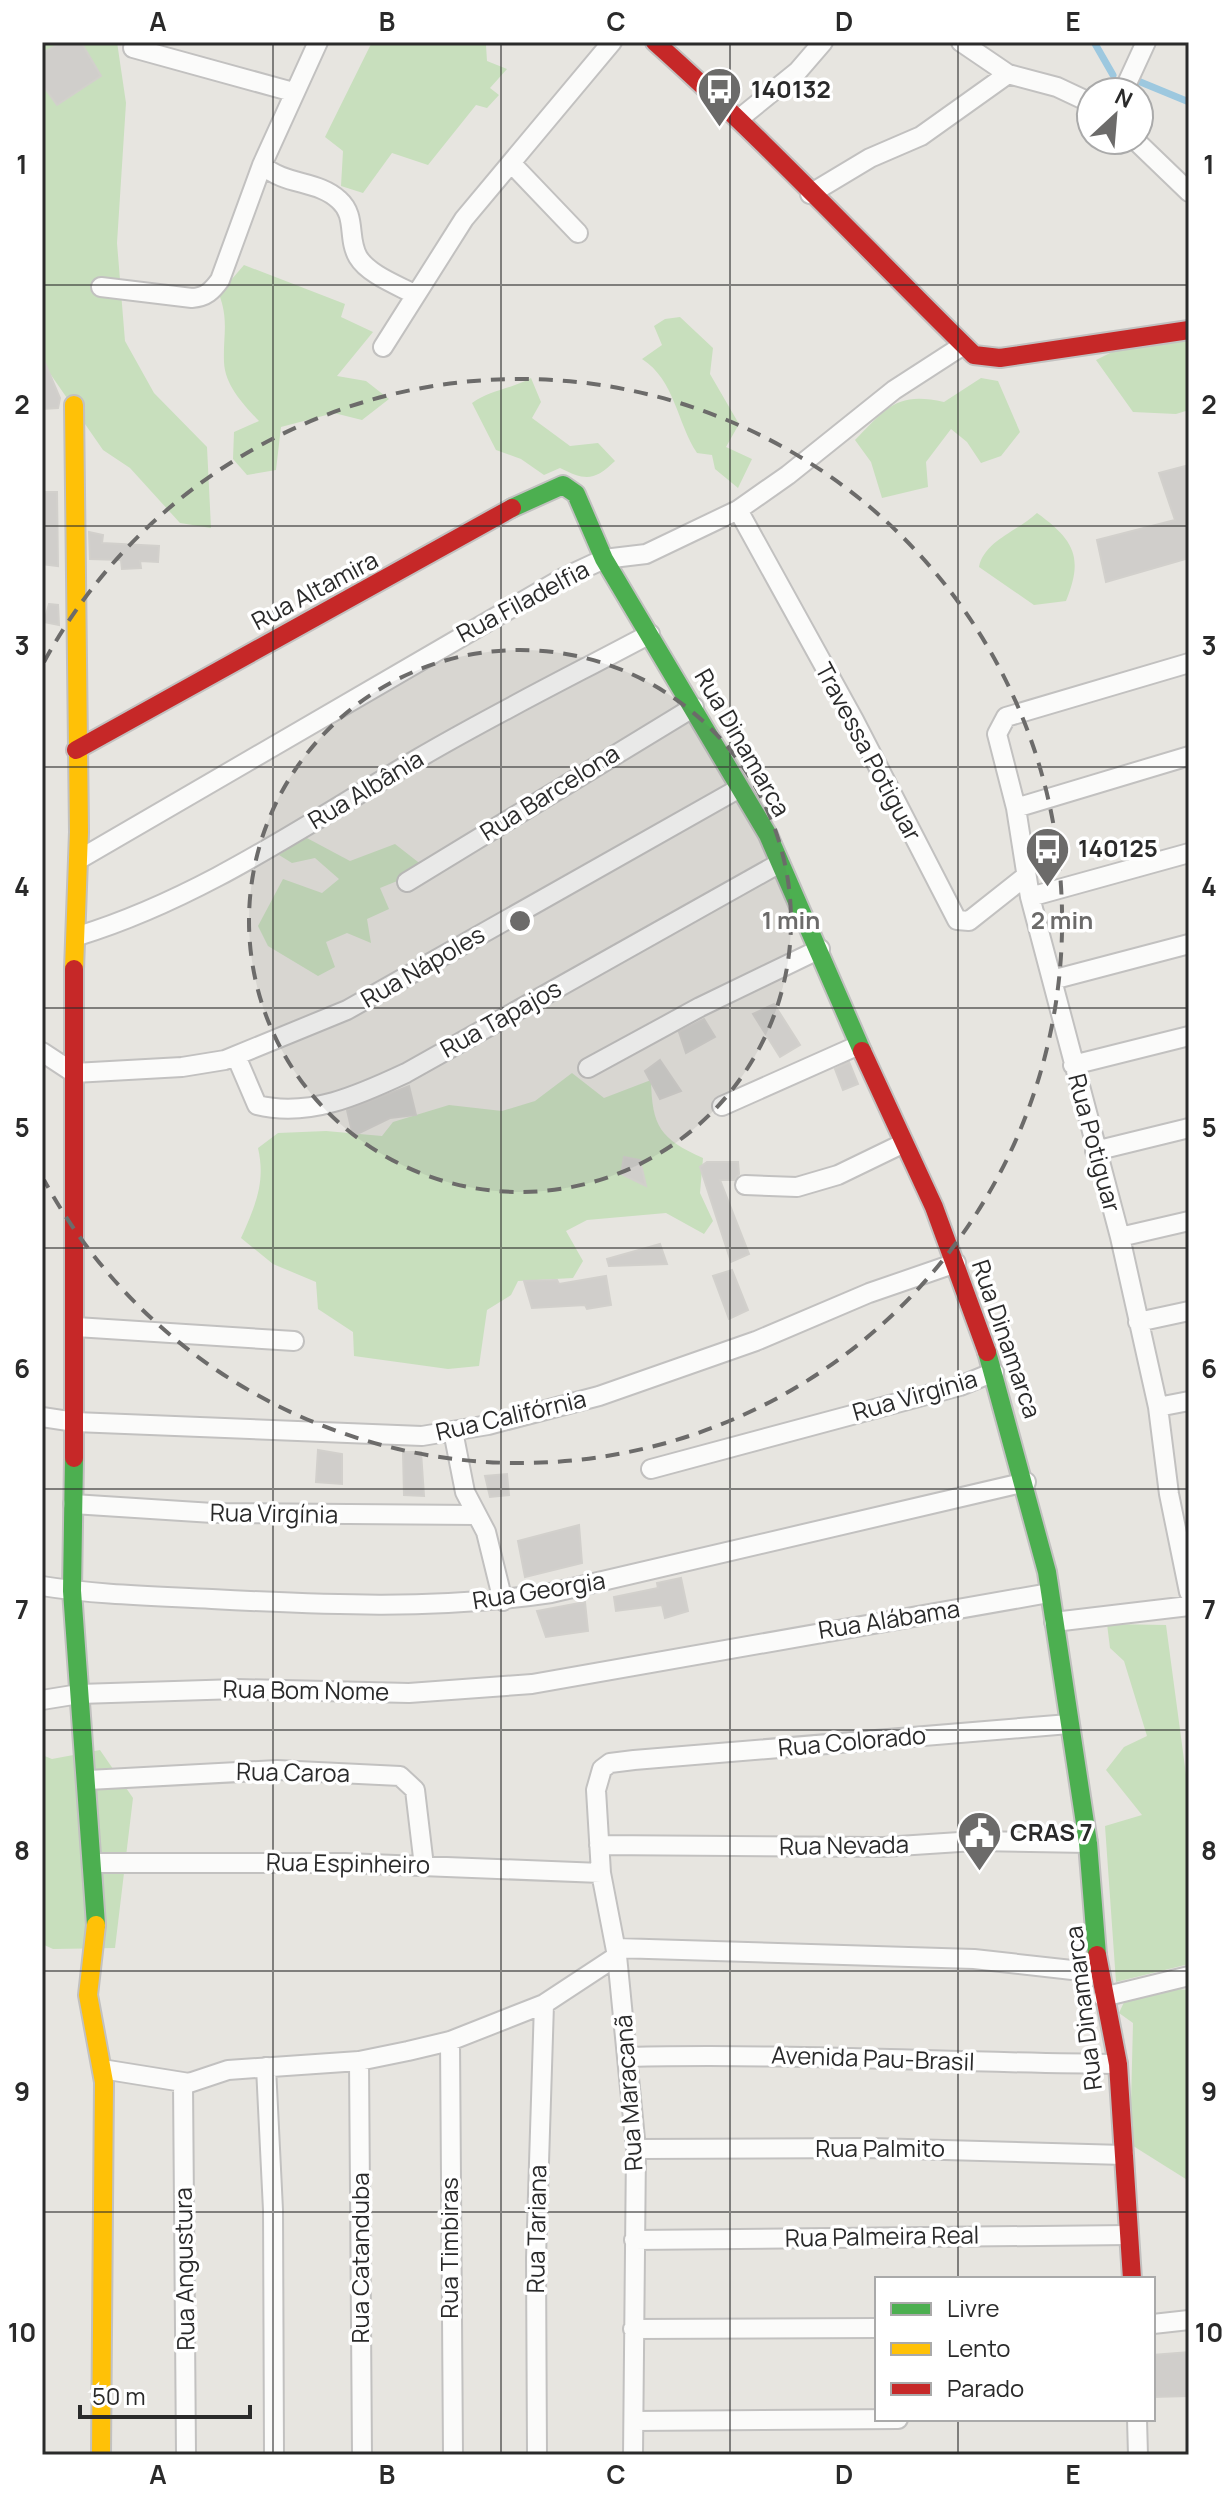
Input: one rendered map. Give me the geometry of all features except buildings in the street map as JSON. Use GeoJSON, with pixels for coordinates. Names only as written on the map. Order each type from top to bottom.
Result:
{"type":"FeatureCollection","features":[{"type":"Feature","properties":{"kind":"street"},"geometry":{"type":"LineString","coordinates":[[101,287],[204,297],[220,280],[262,165],[318,42]]}},
{"type":"Feature","properties":{"kind":"street"},"geometry":{"type":"LineString","coordinates":[[383,347],[464,219],[612,42]]}},
{"type":"Feature","properties":{"kind":"street"},"geometry":{"type":"LineString","coordinates":[[655,42],[740,118],[810,194],[927,307],[962,346],[988,359],[1189,330]]}},
{"type":"Feature","properties":{"kind":"street"},"geometry":{"type":"LineString","coordinates":[[740,118],[798,71],[823,42]]}},
{"type":"Feature","properties":{"kind":"street"},"geometry":{"type":"LineString","coordinates":[[961,42],[1008,74],[1057,87],[1075,95]]}},
{"type":"Feature","properties":{"kind":"street"},"geometry":{"type":"LineString","coordinates":[[1130,76],[1146,42]]}},
{"type":"Feature","properties":{"kind":"street"},"geometry":{"type":"LineString","coordinates":[[133,48],[293,92]]}},
{"type":"Feature","properties":{"kind":"street"},"geometry":{"type":"LineString","coordinates":[[810,194],[870,158],[921,136],[1008,74]]}},
{"type":"Feature","properties":{"kind":"street"},"geometry":{"type":"LineString","coordinates":[[1152,156],[1189,192]]}},
{"type":"Feature","properties":{"kind":"street"},"geometry":{"type":"LineString","coordinates":[[512,164],[578,233]]}},
{"type":"Feature","properties":{"kind":"street"},"geometry":{"type":"LineString","coordinates":[[262,165],[286,181],[313,186],[339,199],[351,217],[353,241],[359,258],[414,294]]}},
{"type":"Feature","properties":{"kind":"street","name":"Rua Filadelfia"},"geometry":{"type":"LineString","coordinates":[[78,860],[505,609],[604,559],[646,554],[738,510],[799,467],[894,390],[962,346]]}},
{"type":"Feature","properties":{"kind":"street"},"geometry":{"type":"LineString","coordinates":[[74,405],[78,936],[74,1073],[76,1327],[72,1591],[95,1863],[96,1944],[88,1995],[102,2069],[101,2455]]}},
{"type":"Feature","properties":{"kind":"street","name":"Rua Altamira"},"geometry":{"type":"LineString","coordinates":[[76,750],[533,496],[563,485],[576,494]]}},
{"type":"Feature","properties":{"kind":"street","name":"Rua Dinamarca"},"geometry":{"type":"LineString","coordinates":[[576,494],[604,559],[694,707],[780,863],[820,949],[902,1144],[924,1182],[994,1372],[1026,1482],[1049,1593],[1088,1843],[1099,1973],[1118,2064],[1132,2277]]}},
{"type":"Feature","properties":{"kind":"street","name":"Travessa Potiguar"},"geometry":{"type":"LineString","coordinates":[[738,510],[862,734],[957,920],[969,921],[1026,876]]}},
{"type":"Feature","properties":{"kind":"street","name":"Rua Albânia"},"geometry":{"type":"LineString","coordinates":[[78,936],[126,921],[182,896],[422,756],[650,634]]}},
{"type":"Feature","properties":{"kind":"street","name":"Rua Potiguar"},"geometry":{"type":"LineString","coordinates":[[1188,1584],[1169,1494],[1158,1407],[1120,1237],[1030,897],[1016,808],[997,734],[1006,717],[1189,663]]}},
{"type":"Feature","properties":{"kind":"street","name":"Rua Barcelona"},"geometry":{"type":"LineString","coordinates":[[407,882],[694,707]]}},
{"type":"Feature","properties":{"kind":"street"},"geometry":{"type":"LineString","coordinates":[[1016,808],[1189,756]]}},
{"type":"Feature","properties":{"kind":"street","name":"Rua Nápoles"},"geometry":{"type":"LineString","coordinates":[[74,1073],[182,1067],[230,1058],[347,1010],[738,789]]}},
{"type":"Feature","properties":{"kind":"street"},"geometry":{"type":"LineString","coordinates":[[1030,897],[1189,853]]}},
{"type":"Feature","properties":{"kind":"street","name":"Rua Tapajos"},"geometry":{"type":"LineString","coordinates":[[230,1058],[257,1105],[296,1110],[356,1096],[406,1073],[780,863]]}},
{"type":"Feature","properties":{"kind":"street"},"geometry":{"type":"LineString","coordinates":[[1052,980],[1189,944]]}},
{"type":"Feature","properties":{"kind":"street"},"geometry":{"type":"LineString","coordinates":[[588,1068],[700,1007],[820,949]]}},
{"type":"Feature","properties":{"kind":"street"},"geometry":{"type":"LineString","coordinates":[[1073,1065],[1189,1036]]}},
{"type":"Feature","properties":{"kind":"street"},"geometry":{"type":"LineString","coordinates":[[722,1106],[859,1045]]}},
{"type":"Feature","properties":{"kind":"street"},"geometry":{"type":"LineString","coordinates":[[42,1052],[74,1073]]}},
{"type":"Feature","properties":{"kind":"street"},"geometry":{"type":"LineString","coordinates":[[1095,1151],[1189,1128]]}},
{"type":"Feature","properties":{"kind":"street"},"geometry":{"type":"LineString","coordinates":[[745,1185],[797,1187],[838,1175],[902,1144]]}},
{"type":"Feature","properties":{"kind":"street"},"geometry":{"type":"LineString","coordinates":[[1120,1237],[1189,1221]]}},
{"type":"Feature","properties":{"kind":"street","name":"Rua Califórnia"},"geometry":{"type":"LineString","coordinates":[[42,1417],[75,1422],[422,1436],[453,1431],[599,1396],[756,1341],[869,1293],[956,1263]]}},
{"type":"Feature","properties":{"kind":"street"},"geometry":{"type":"LineString","coordinates":[[1138,1322],[1189,1311]]}},
{"type":"Feature","properties":{"kind":"street"},"geometry":{"type":"LineString","coordinates":[[76,1327],[294,1341]]}},
{"type":"Feature","properties":{"kind":"street","name":"Rua Virgínia"},"geometry":{"type":"LineString","coordinates":[[651,1469],[960,1386],[994,1372]]}},
{"type":"Feature","properties":{"kind":"street"},"geometry":{"type":"LineString","coordinates":[[1158,1407],[1189,1401]]}},
{"type":"Feature","properties":{"kind":"street"},"geometry":{"type":"LineString","coordinates":[[453,1431],[460,1474],[493,1553],[503,1601]]}},
{"type":"Feature","properties":{"kind":"street","name":"Rua Georgia"},"geometry":{"type":"LineString","coordinates":[[42,1586],[72,1591],[394,1607],[503,1601],[566,1590],[1026,1482]]}},
{"type":"Feature","properties":{"kind":"street"},"geometry":{"type":"LineString","coordinates":[[1169,1494],[1189,1490]]}},
{"type":"Feature","properties":{"kind":"street","name":"Rua Virgínia"},"geometry":{"type":"LineString","coordinates":[[73,1504],[213,1513],[475,1515]]}},
{"type":"Feature","properties":{"kind":"street","name":"Rua Alábama"},"geometry":{"type":"LineString","coordinates":[[532,1684],[1049,1593]]}},
{"type":"Feature","properties":{"kind":"street"},"geometry":{"type":"LineString","coordinates":[[1054,1622],[1189,1606]]}},
{"type":"Feature","properties":{"kind":"street","name":"Rua Bom Nome"},"geometry":{"type":"LineString","coordinates":[[42,1700],[79,1694],[238,1689],[409,1693],[532,1684]]}},
{"type":"Feature","properties":{"kind":"street","name":"Rua Colorado"},"geometry":{"type":"LineString","coordinates":[[634,1760],[1069,1724]]}},
{"type":"Feature","properties":{"kind":"street","name":"Rua Maracanã"},"geometry":{"type":"LineString","coordinates":[[633,2455],[636,2149],[616,1952],[601,1873],[597,1778],[610,1763],[634,1760]]}},
{"type":"Feature","properties":{"kind":"street","name":"Rua Caroa"},"geometry":{"type":"LineString","coordinates":[[88,1780],[277,1770],[400,1776],[415,1790],[424,1866]]}},
{"type":"Feature","properties":{"kind":"street","name":"Rua Nevada"},"geometry":{"type":"LineString","coordinates":[[599,1845],[883,1847],[975,1841],[1088,1843]]}},
{"type":"Feature","properties":{"kind":"street","name":"Rua Espinheiro"},"geometry":{"type":"LineString","coordinates":[[95,1863],[424,1866],[601,1873]]}},
{"type":"Feature","properties":{"kind":"street"},"geometry":{"type":"LineString","coordinates":[[102,2069],[183,2083],[228,2070],[359,2061],[450,2041],[544,2004],[616,1952],[974,1959],[1099,1973]]}},
{"type":"Feature","properties":{"kind":"street"},"geometry":{"type":"LineString","coordinates":[[1103,1997],[1189,1976]]}},
{"type":"Feature","properties":{"kind":"street","name":"Rua Tariana"},"geometry":{"type":"LineString","coordinates":[[537,2455],[537,2186],[544,2004]]}},
{"type":"Feature","properties":{"kind":"street","name":"Rua Timbiras"},"geometry":{"type":"LineString","coordinates":[[450,2041],[453,2455]]}},
{"type":"Feature","properties":{"kind":"street","name":"Avenida Pau-Brasil"},"geometry":{"type":"LineString","coordinates":[[628,2057],[722,2055],[955,2063],[1118,2064]]}},
{"type":"Feature","properties":{"kind":"street","name":"Rua Catanduba"},"geometry":{"type":"LineString","coordinates":[[359,2061],[362,2455]]}},
{"type":"Feature","properties":{"kind":"street"},"geometry":{"type":"LineString","coordinates":[[266,2067],[273,2210],[274,2455]]}},
{"type":"Feature","properties":{"kind":"street","name":"Rua Angustura"},"geometry":{"type":"LineString","coordinates":[[183,2083],[186,2455]]}},
{"type":"Feature","properties":{"kind":"street","name":"Rua Palmito"},"geometry":{"type":"LineString","coordinates":[[636,2149],[871,2148],[1124,2155]]}},
{"type":"Feature","properties":{"kind":"street","name":"Rua Palmeira Real"},"geometry":{"type":"LineString","coordinates":[[634,2240],[1129,2235]]}},
{"type":"Feature","properties":{"kind":"street"},"geometry":{"type":"LineString","coordinates":[[1155,2324],[1189,2320]]}},
{"type":"Feature","properties":{"kind":"street"},"geometry":{"type":"LineString","coordinates":[[633,2329],[875,2328]]}},
{"type":"Feature","properties":{"kind":"street"},"geometry":{"type":"LineString","coordinates":[[634,2421],[875,2419]]}},
{"type":"Feature","properties":{"kind":"street"},"geometry":{"type":"LineString","coordinates":[[1137,2421],[1138,2455]]}},
{"type":"Feature","properties":{"kind":"green space"},"geometry":{"type":"Polygon","coordinates":[[[42,42],[117,42],[126,103],[117,243],[125,341],[154,393],[207,447],[211,528],[180,523],[130,468],[103,450],[42,362],[42,42]]]}},
{"type":"Feature","properties":{"kind":"green space"},"geometry":{"type":"Polygon","coordinates":[[[372,42],[482,42],[486,45],[487,61],[507,69],[490,88],[499,95],[487,108],[476,105],[428,165],[392,153],[363,193],[341,186],[343,151],[325,137],[372,42]]]}},
{"type":"Feature","properties":{"kind":"green space"},"geometry":{"type":"Polygon","coordinates":[[[244,265],[345,304],[341,317],[373,332],[337,376],[366,381],[389,399],[362,420],[334,413],[281,427],[276,470],[247,475],[233,459],[234,432],[259,421],[236,394],[225,371],[225,320],[219,294],[244,265]]]}},
{"type":"Feature","properties":{"kind":"green space"},"geometry":{"type":"Polygon","coordinates":[[[680,317],[713,348],[710,374],[739,424],[726,447],[752,459],[738,488],[715,469],[712,455],[697,453],[662,378],[642,359],[662,345],[654,326],[665,319],[680,317]]]}},
{"type":"Feature","properties":{"kind":"green space"},"geometry":{"type":"Polygon","coordinates":[[[1189,340],[1189,410],[1176,414],[1133,412],[1096,360],[1114,351],[1189,340]]]}},
{"type":"Feature","properties":{"kind":"green space"},"geometry":{"type":"Polygon","coordinates":[[[531,378],[541,402],[532,418],[570,446],[598,443],[615,461],[589,477],[560,468],[544,475],[521,459],[496,450],[472,403],[531,378]]]}},
{"type":"Feature","properties":{"kind":"green space"},"geometry":{"type":"Polygon","coordinates":[[[981,378],[998,381],[1020,432],[1001,456],[981,463],[967,442],[951,429],[926,462],[928,487],[882,498],[871,462],[855,440],[893,405],[914,399],[944,402],[981,378]]]}},
{"type":"Feature","properties":{"kind":"green space"},"geometry":{"type":"Polygon","coordinates":[[[1037,513],[1060,532],[1072,551],[1074,572],[1066,601],[1034,605],[979,567],[982,558],[995,543],[1037,513]]]}},
{"type":"Feature","properties":{"kind":"green space"},"geometry":{"type":"Polygon","coordinates":[[[305,837],[350,861],[395,844],[427,869],[380,888],[389,909],[367,919],[371,943],[347,933],[326,942],[335,967],[318,976],[268,946],[258,926],[283,879],[322,893],[339,879],[315,858],[292,863],[279,855],[305,837]]]}},
{"type":"Feature","properties":{"kind":"green space"},"geometry":{"type":"Polygon","coordinates":[[[572,1073],[604,1098],[651,1080],[654,1109],[661,1129],[677,1144],[703,1158],[700,1193],[713,1221],[704,1234],[666,1213],[587,1220],[566,1231],[583,1261],[573,1278],[518,1281],[511,1295],[487,1310],[479,1366],[448,1369],[354,1356],[353,1332],[318,1309],[316,1282],[273,1264],[241,1238],[255,1205],[260,1183],[258,1148],[278,1133],[326,1131],[382,1136],[393,1122],[449,1105],[502,1111],[535,1101],[572,1073]]]}},
{"type":"Feature","properties":{"kind":"green space"},"geometry":{"type":"Polygon","coordinates":[[[1107,1624],[1166,1625],[1189,1797],[1189,1964],[1116,1982],[1105,1826],[1142,1815],[1106,1770],[1124,1747],[1147,1736],[1124,1661],[1110,1648],[1107,1624]]]}},
{"type":"Feature","properties":{"kind":"green space"},"geometry":{"type":"Polygon","coordinates":[[[100,1750],[133,1798],[115,1948],[53,1949],[42,1944],[42,1755],[52,1759],[100,1750]]]}},
{"type":"Feature","properties":{"kind":"green space"},"geometry":{"type":"Polygon","coordinates":[[[1147,1986],[1189,1990],[1189,2181],[1130,2144],[1133,2023],[1119,2013],[1125,2000],[1147,1986]]]}},
{"type":"Feature","properties":{"kind":"waterway"},"geometry":{"type":"LineString","coordinates":[[1094,42],[1113,75]]}},
{"type":"Feature","properties":{"kind":"waterway"},"geometry":{"type":"LineString","coordinates":[[1155,88],[1189,102]]}},
{"type":"Feature","properties":{"kind":"traffic: fast"},"geometry":{"type":"LineString","coordinates":[[512,508],[563,485],[576,494],[604,559],[768,835],[862,1051]]}},
{"type":"Feature","properties":{"kind":"traffic: fast"},"geometry":{"type":"LineString","coordinates":[[987,1352],[1047,1572],[1088,1843],[1097,1955]]}},
{"type":"Feature","properties":{"kind":"traffic: fast"},"geometry":{"type":"LineString","coordinates":[[74,1458],[72,1591],[96,1925]]}},
{"type":"Feature","properties":{"kind":"traffic: slow"},"geometry":{"type":"LineString","coordinates":[[74,405],[79,832],[74,969]]}},
{"type":"Feature","properties":{"kind":"traffic: slow"},"geometry":{"type":"LineString","coordinates":[[96,1925],[88,1995],[104,2082],[101,2455]]}},
{"type":"Feature","properties":{"kind":"traffic: jam"},"geometry":{"type":"LineString","coordinates":[[655,42],[777,157],[974,355],[1000,358],[1189,330]]}},
{"type":"Feature","properties":{"kind":"traffic: jam"},"geometry":{"type":"LineString","coordinates":[[76,750],[512,508]]}},
{"type":"Feature","properties":{"kind":"traffic: jam"},"geometry":{"type":"LineString","coordinates":[[74,969],[74,1458]]}},
{"type":"Feature","properties":{"kind":"traffic: jam"},"geometry":{"type":"LineString","coordinates":[[862,1051],[934,1207],[987,1352]]}},
{"type":"Feature","properties":{"kind":"traffic: jam"},"geometry":{"type":"LineString","coordinates":[[1097,1955],[1118,2064],[1132,2277]]}},
{"type":"Feature","properties":{"kind":"place","name":"140132"},"geometry":{"type":"Point","coordinates":[720,129]}},
{"type":"Feature","properties":{"kind":"place","name":"140125"},"geometry":{"type":"Point","coordinates":[1047,888]}},
{"type":"Feature","properties":{"kind":"place","name":"CRAS 7"},"geometry":{"type":"Point","coordinates":[979,1872]}}]}
